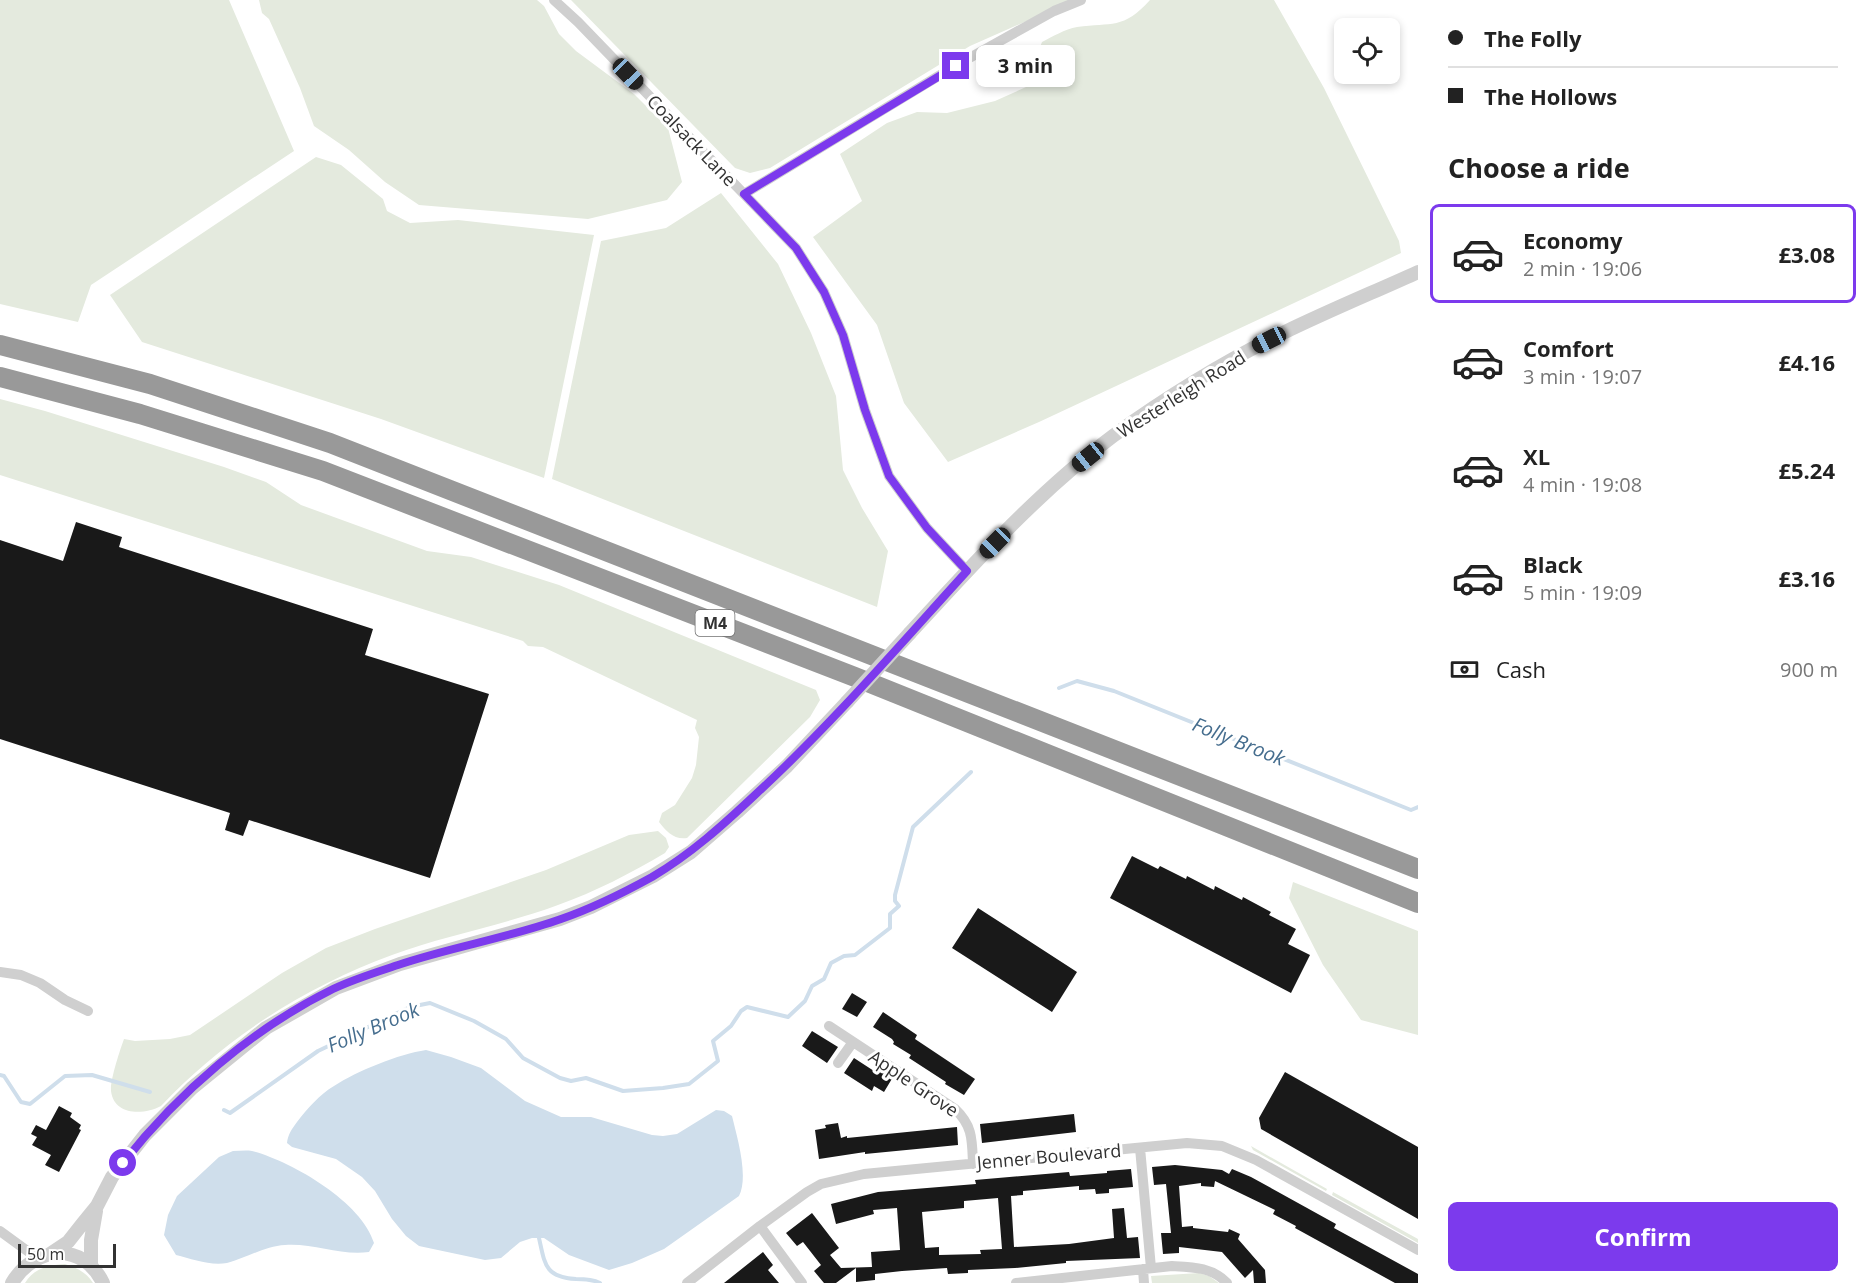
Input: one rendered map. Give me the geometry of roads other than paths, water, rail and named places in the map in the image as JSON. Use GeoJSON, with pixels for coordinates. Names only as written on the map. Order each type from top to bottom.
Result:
{"type":"FeatureCollection","features":[{"type":"Feature","properties":{"kind":"highway","name":"M4"},"geometry":{"type":"LineString","coordinates":[[0,345],[150,384],[330,442],[1418,869]]}},
{"type":"Feature","properties":{"kind":"highway","name":"M4"},"geometry":{"type":"LineString","coordinates":[[0,377],[140,414],[323,471],[855,677],[1418,903]]}},
{"type":"Feature","properties":{"kind":"street","name":"Coalsack Lane"},"geometry":{"type":"LineString","coordinates":[[554,0],[578,22],[796,248],[824,292],[843,335],[865,410],[889,476],[927,528],[967,571]]}},
{"type":"Feature","properties":{"kind":"street"},"geometry":{"type":"LineString","coordinates":[[744,194],[956,66],[1054,11],[1081,0]]}},
{"type":"Feature","properties":{"kind":"street","name":"Westerleigh Road"},"geometry":{"type":"LineString","coordinates":[[12,1283],[27,1264],[68,1242],[97,1206],[112,1178],[145,1135],[192,1088],[266,1028],[336,988],[400,964],[560,919],[591,907],[653,876],[691,852],[787,766],[967,571],[1038,500],[1075,467],[1114,436],[1195,382],[1285,332],[1418,272]]}},
{"type":"Feature","properties":{"kind":"street"},"geometry":{"type":"LineString","coordinates":[[0,972],[21,975],[88,1011]]}},
{"type":"Feature","properties":{"kind":"street","name":"Apple Grove"},"geometry":{"type":"LineString","coordinates":[[829,1026],[955,1109],[966,1119],[973,1164]]}},
{"type":"Feature","properties":{"kind":"street","name":"Apple Grove"},"geometry":{"type":"LineString","coordinates":[[838,1063],[853,1042]]}},
{"type":"Feature","properties":{"kind":"street","name":"Jenner Boulevard"},"geometry":{"type":"LineString","coordinates":[[687,1283],[807,1192],[821,1184],[840,1178],[1187,1143],[1222,1146],[1256,1160],[1418,1250]]}},
{"type":"Feature","properties":{"kind":"street"},"geometry":{"type":"LineString","coordinates":[[1140,1148],[1147,1268],[1144,1283]]}},
{"type":"Feature","properties":{"kind":"street","name":"Westerleigh Road"},"geometry":{"type":"LineString","coordinates":[[91,1266],[91,1240],[97,1206]]}},
{"type":"Feature","properties":{"kind":"street"},"geometry":{"type":"LineString","coordinates":[[760,1226],[802,1283]]}},
{"type":"Feature","properties":{"kind":"street"},"geometry":{"type":"LineString","coordinates":[[0,1231],[43,1256],[64,1254],[79,1258],[91,1266],[103,1283]]}},
{"type":"Feature","properties":{"kind":"street"},"geometry":{"type":"LineString","coordinates":[[1016,1283],[1147,1268],[1196,1267],[1213,1272],[1227,1283]]}},
{"type":"Feature","properties":{"kind":"water"},"geometry":{"type":"Polygon","coordinates":[[[426,1050],[481,1068],[525,1101],[561,1117],[591,1117],[652,1135],[663,1136],[677,1134],[716,1110],[724,1111],[732,1116],[741,1156],[743,1178],[739,1196],[664,1249],[609,1270],[569,1255],[544,1238],[532,1238],[520,1242],[501,1258],[485,1260],[419,1246],[406,1236],[392,1219],[375,1191],[362,1177],[336,1159],[292,1147],[287,1143],[289,1134],[297,1122],[329,1089],[378,1064],[426,1050]]]}},
{"type":"Feature","properties":{"kind":"water"},"geometry":{"type":"Polygon","coordinates":[[[233,1151],[252,1151],[268,1156],[323,1185],[355,1213],[367,1228],[374,1243],[369,1252],[359,1253],[285,1245],[221,1264],[201,1262],[176,1255],[164,1235],[168,1215],[177,1196],[219,1157],[233,1151]]]}},
{"type":"Feature","properties":{"kind":"waterway","name":"Folly Brook"},"geometry":{"type":"LineString","coordinates":[[1059,688],[1077,681],[1114,691],[1411,810],[1418,807]]}},
{"type":"Feature","properties":{"kind":"waterway","name":"Folly Brook"},"geometry":{"type":"LineString","coordinates":[[224,1110],[230,1113],[318,1051],[410,1007],[430,1003],[474,1021],[506,1039],[523,1058],[560,1078],[571,1081],[586,1078],[623,1091],[689,1084],[718,1061],[713,1041],[731,1026],[741,1011],[747,1007],[788,1017],[805,1001],[812,986],[824,979],[831,963],[844,956],[855,955],[890,928],[890,914],[899,906],[895,901],[895,895],[913,827],[971,772]]}},
{"type":"Feature","properties":{"kind":"waterway","name":"Folly Brook"},"geometry":{"type":"LineString","coordinates":[[0,1075],[4,1076],[21,1102],[30,1104],[65,1076],[92,1075],[150,1092]]}},
{"type":"Feature","properties":{"kind":"waterway"},"geometry":{"type":"LineString","coordinates":[[539,1238],[545,1262],[552,1272],[566,1278],[588,1279],[600,1283]]}}]}
